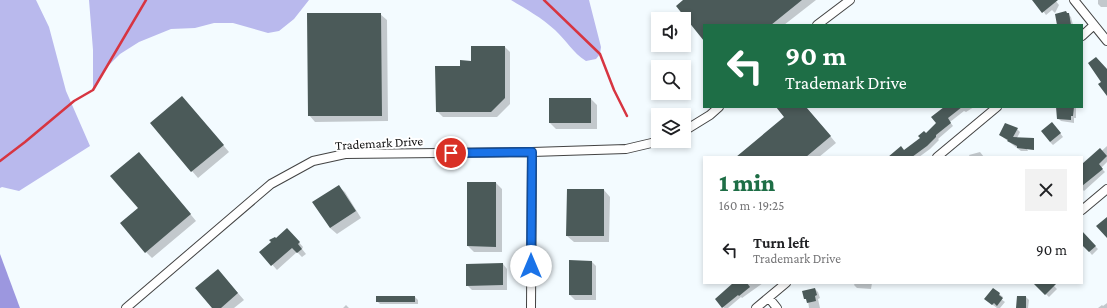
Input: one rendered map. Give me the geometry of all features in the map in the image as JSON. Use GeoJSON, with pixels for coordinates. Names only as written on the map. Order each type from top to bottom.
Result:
{"type":"FeatureCollection","features":[{"type":"Feature","properties":{"kind":"street"},"geometry":{"type":"LineString","coordinates":[[818,24],[850,0]]}},
{"type":"Feature","properties":{"kind":"street"},"geometry":{"type":"LineString","coordinates":[[1074,0],[1107,40]]}},
{"type":"Feature","properties":{"kind":"street"},"geometry":{"type":"LineString","coordinates":[[1083,35],[1094,26]]}},
{"type":"Feature","properties":{"kind":"street"},"geometry":{"type":"LineString","coordinates":[[691,127],[710,115],[718,108]]}},
{"type":"Feature","properties":{"kind":"street"},"geometry":{"type":"LineString","coordinates":[[938,156],[996,108]]}},
{"type":"Feature","properties":{"kind":"street","name":"Trademark Drive"},"geometry":{"type":"LineString","coordinates":[[126,308],[271,184],[314,160],[345,154],[532,152],[626,149],[651,143]]}},
{"type":"Feature","properties":{"kind":"street"},"geometry":{"type":"LineString","coordinates":[[531,308],[532,152]]}},
{"type":"Feature","properties":{"kind":"street"},"geometry":{"type":"LineString","coordinates":[[1083,209],[1107,189]]}},
{"type":"Feature","properties":{"kind":"street"},"geometry":{"type":"LineString","coordinates":[[756,308],[785,284]]}},
{"type":"Feature","properties":{"kind":"street"},"geometry":{"type":"LineString","coordinates":[[769,298],[777,308]]}},
{"type":"Feature","properties":{"kind":"shaded area"},"geometry":{"type":"Polygon","coordinates":[[[0,0],[36,0],[49,27],[66,91],[90,146],[19,191],[2,187],[0,188],[0,0]]]}},
{"type":"Feature","properties":{"kind":"shaded area"},"geometry":{"type":"Polygon","coordinates":[[[89,0],[309,0],[294,19],[279,31],[268,33],[233,23],[214,23],[195,28],[171,29],[139,42],[120,54],[104,70],[93,90],[93,50],[89,0]]]}},
{"type":"Feature","properties":{"kind":"shaded area"},"geometry":{"type":"Polygon","coordinates":[[[511,0],[589,0],[601,47],[600,54],[596,59],[586,61],[577,54],[550,26],[511,0]]]}},
{"type":"Feature","properties":{"kind":"shaded area"},"geometry":{"type":"Polygon","coordinates":[[[0,254],[20,308],[0,308],[0,254]]]}},
{"type":"Feature","properties":{"kind":"building"},"geometry":{"type":"Polygon","coordinates":[[[683,0],[802,0],[772,24],[703,24],[703,40],[691,25],[691,12],[681,12],[676,6],[683,0]]]}},
{"type":"Feature","properties":{"kind":"building"},"geometry":{"type":"Polygon","coordinates":[[[1032,0],[1058,0],[1042,13],[1032,0]]]}},
{"type":"Feature","properties":{"kind":"building"},"geometry":{"type":"Polygon","coordinates":[[[1066,11],[1069,13],[1071,24],[1057,24],[1055,14],[1066,11]]]}},
{"type":"Feature","properties":{"kind":"building"},"geometry":{"type":"Polygon","coordinates":[[[307,13],[381,13],[382,116],[308,116],[307,13]]]}},
{"type":"Feature","properties":{"kind":"building"},"geometry":{"type":"Polygon","coordinates":[[[471,46],[505,46],[505,98],[491,112],[436,112],[435,66],[460,66],[460,60],[471,61],[471,46]]]}},
{"type":"Feature","properties":{"kind":"building"},"geometry":{"type":"Polygon","coordinates":[[[1096,57],[1107,69],[1107,96],[1098,84],[1101,82],[1088,63],[1096,57]]]}},
{"type":"Feature","properties":{"kind":"building"},"geometry":{"type":"Polygon","coordinates":[[[182,96],[224,145],[191,172],[150,123],[182,96]]]}},
{"type":"Feature","properties":{"kind":"building"},"geometry":{"type":"Polygon","coordinates":[[[549,98],[591,98],[591,123],[549,123],[549,98]]]}},
{"type":"Feature","properties":{"kind":"building"},"geometry":{"type":"Polygon","coordinates":[[[777,108],[807,108],[831,136],[807,156],[737,156],[784,117],[777,108]]]}},
{"type":"Feature","properties":{"kind":"building"},"geometry":{"type":"Polygon","coordinates":[[[943,108],[961,108],[948,118],[951,123],[936,135],[936,137],[927,146],[913,156],[889,156],[901,146],[904,150],[920,138],[918,136],[924,131],[926,133],[936,123],[931,117],[943,108]]]}},
{"type":"Feature","properties":{"kind":"building"},"geometry":{"type":"Polygon","coordinates":[[[1056,108],[1074,108],[1071,120],[1057,119],[1056,108]]]}},
{"type":"Feature","properties":{"kind":"building"},"geometry":{"type":"Polygon","coordinates":[[[1052,122],[1061,133],[1050,142],[1041,131],[1052,122]]]}},
{"type":"Feature","properties":{"kind":"building"},"geometry":{"type":"Polygon","coordinates":[[[1005,123],[1018,128],[1013,137],[1034,138],[1034,150],[1017,148],[1017,146],[999,135],[1005,123]]]}},
{"type":"Feature","properties":{"kind":"building"},"geometry":{"type":"Polygon","coordinates":[[[1100,148],[1107,156],[1099,164],[1103,169],[1083,185],[1083,163],[1100,148]]]}},
{"type":"Feature","properties":{"kind":"building"},"geometry":{"type":"Polygon","coordinates":[[[139,152],[191,214],[145,253],[120,223],[138,208],[110,176],[139,152]]]}},
{"type":"Feature","properties":{"kind":"building"},"geometry":{"type":"Polygon","coordinates":[[[467,182],[496,182],[496,247],[467,246],[467,182]]]}},
{"type":"Feature","properties":{"kind":"building"},"geometry":{"type":"Polygon","coordinates":[[[339,185],[356,211],[330,228],[312,202],[339,185]]]}},
{"type":"Feature","properties":{"kind":"building"},"geometry":{"type":"Polygon","coordinates":[[[567,189],[604,189],[604,236],[566,236],[567,189]]]}},
{"type":"Feature","properties":{"kind":"building"},"geometry":{"type":"Polygon","coordinates":[[[1107,217],[1107,238],[1096,226],[1107,217]]]}},
{"type":"Feature","properties":{"kind":"building"},"geometry":{"type":"Polygon","coordinates":[[[287,228],[300,242],[298,244],[302,249],[297,253],[292,248],[271,266],[259,252],[271,242],[269,240],[275,237],[276,238],[287,228]]]}},
{"type":"Feature","properties":{"kind":"building"},"geometry":{"type":"Polygon","coordinates":[[[1083,232],[1096,246],[1089,252],[1083,246],[1083,232]]]}},
{"type":"Feature","properties":{"kind":"building"},"geometry":{"type":"Polygon","coordinates":[[[569,260],[592,261],[592,295],[569,295],[569,260]]]}},
{"type":"Feature","properties":{"kind":"building"},"geometry":{"type":"Polygon","coordinates":[[[503,263],[503,285],[466,286],[466,264],[503,263]]]}},
{"type":"Feature","properties":{"kind":"building"},"geometry":{"type":"Polygon","coordinates":[[[218,269],[238,293],[221,308],[212,308],[195,288],[218,269]]]}},
{"type":"Feature","properties":{"kind":"building"},"geometry":{"type":"Polygon","coordinates":[[[732,284],[748,284],[750,287],[722,308],[715,299],[732,284]]]}},
{"type":"Feature","properties":{"kind":"building"},"geometry":{"type":"Polygon","coordinates":[[[1034,284],[1056,284],[1045,295],[1034,284]]]}},
{"type":"Feature","properties":{"kind":"building"},"geometry":{"type":"Polygon","coordinates":[[[815,288],[817,295],[815,296],[816,301],[807,303],[806,299],[804,299],[802,291],[815,288]]]}},
{"type":"Feature","properties":{"kind":"building"},"geometry":{"type":"Polygon","coordinates":[[[993,288],[1000,293],[999,295],[1003,298],[997,306],[994,303],[992,305],[984,299],[993,288]]]}},
{"type":"Feature","properties":{"kind":"building"},"geometry":{"type":"Polygon","coordinates":[[[376,296],[415,296],[415,302],[376,302],[376,296]]]}},
{"type":"Feature","properties":{"kind":"building"},"geometry":{"type":"Polygon","coordinates":[[[1017,296],[1026,296],[1026,308],[1016,308],[1017,296]]]}},
{"type":"Feature","properties":{"kind":"waterway"},"geometry":{"type":"LineString","coordinates":[[0,161],[74,101],[93,90],[146,0]]}},
{"type":"Feature","properties":{"kind":"waterway"},"geometry":{"type":"LineString","coordinates":[[544,0],[600,54],[614,90],[627,116]]}},
{"type":"Feature","properties":{"kind":"route"},"geometry":{"type":"LineString","coordinates":[[451,153],[532,152],[531,266]]}}]}
